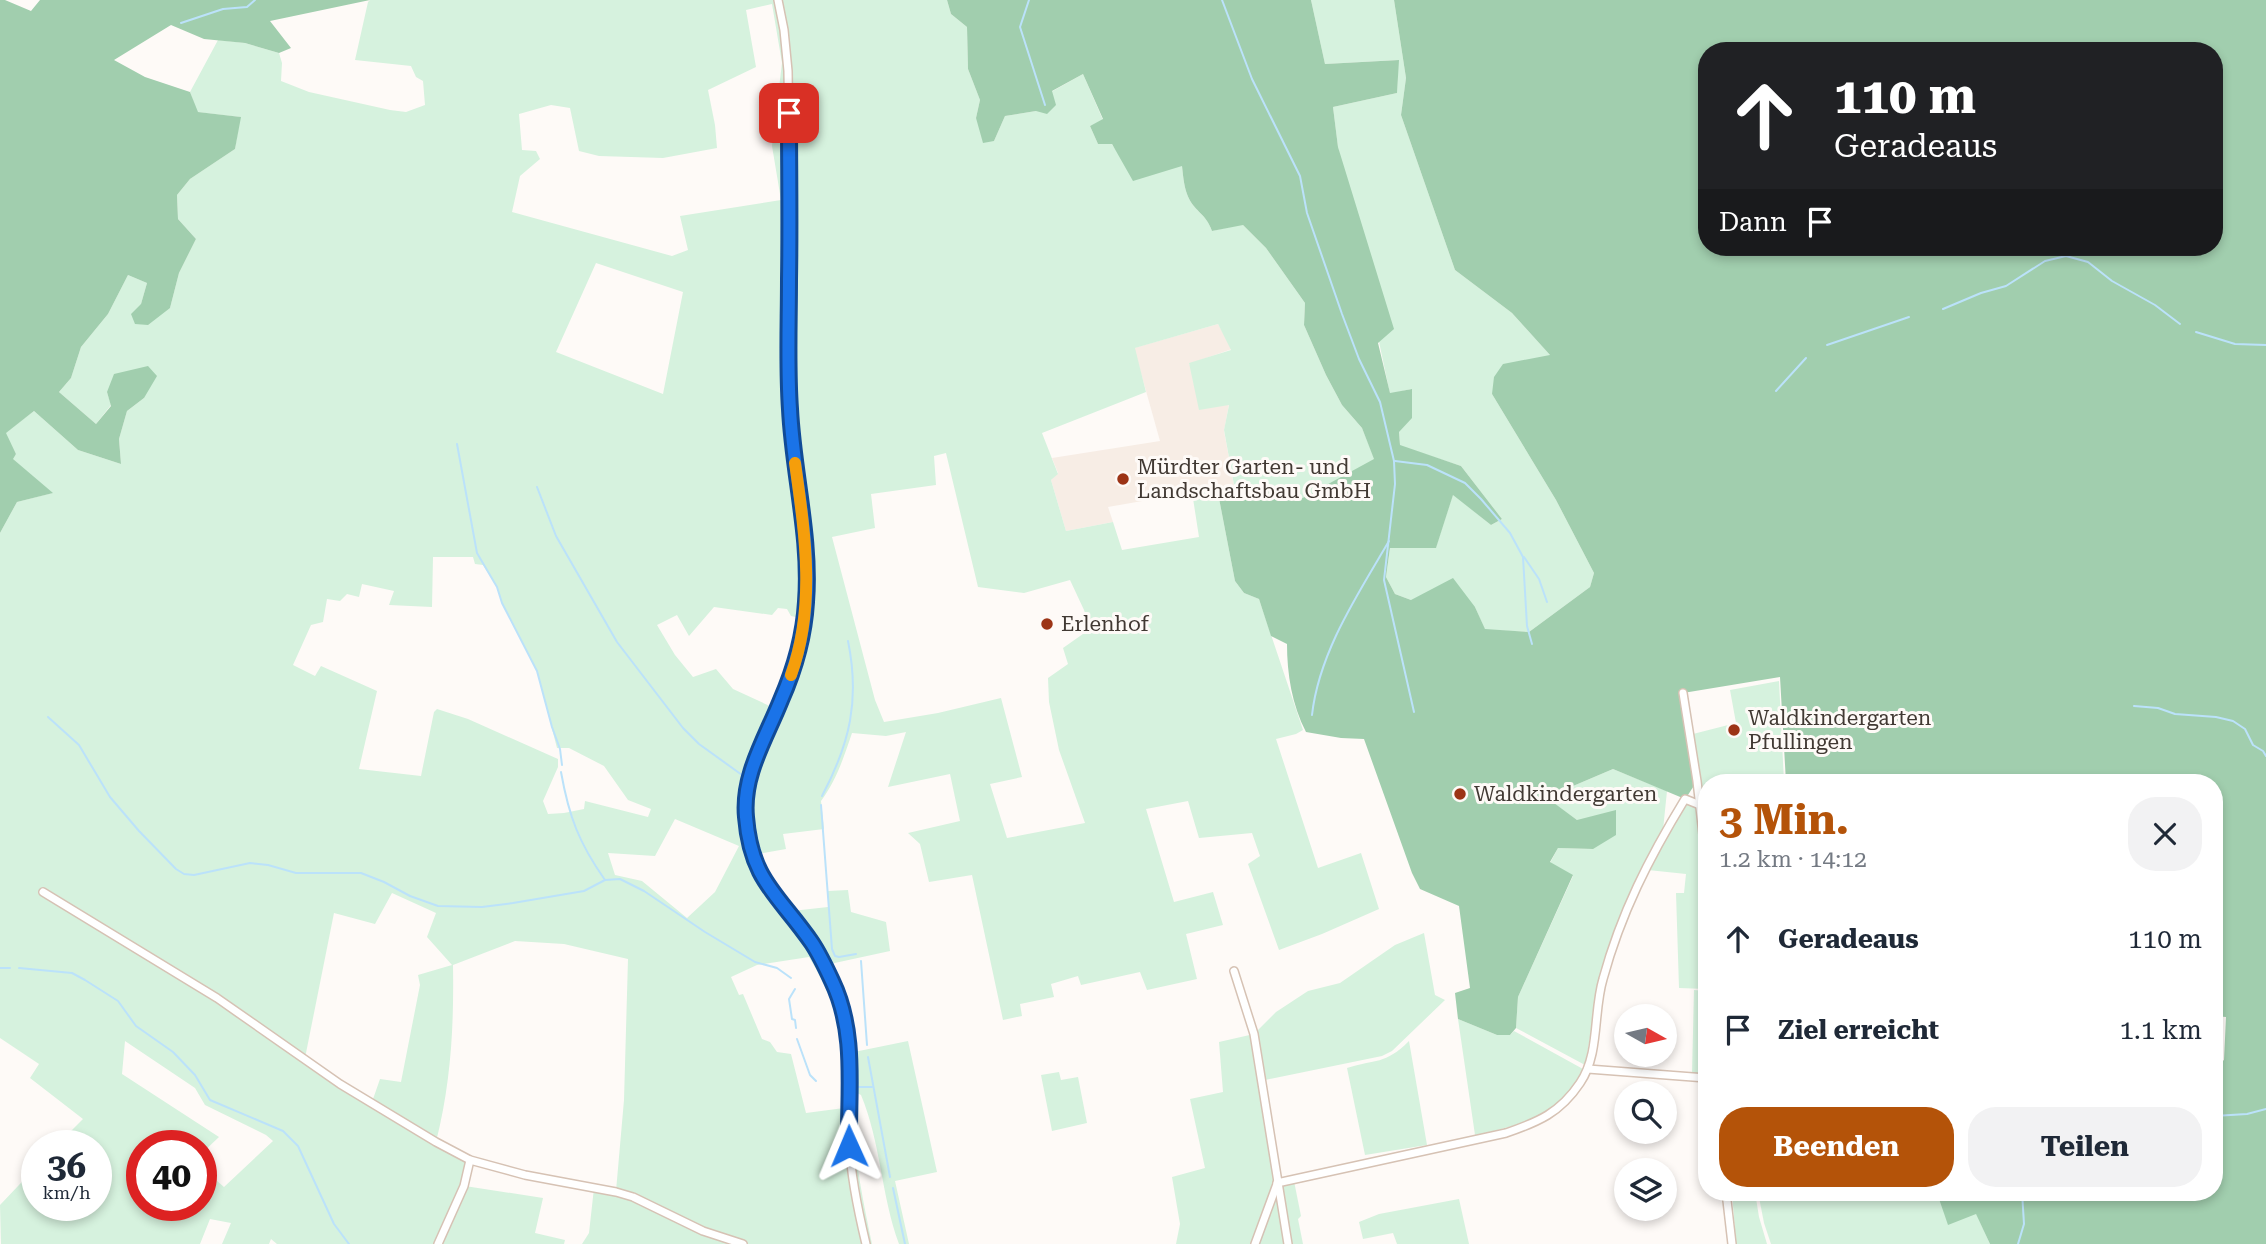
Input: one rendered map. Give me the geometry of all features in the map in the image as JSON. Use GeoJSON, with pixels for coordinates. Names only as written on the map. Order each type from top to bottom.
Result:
{"type":"FeatureCollection","features":[{"type":"Feature","properties":{"kind":"street"},"geometry":{"type":"LineString","coordinates":[[778,0],[789,71],[789,392],[805,541],[807,586],[804,622],[796,662],[758,753],[750,778],[745,813],[750,847],[760,874],[780,905],[813,945],[834,984],[844,1019],[849,1053],[849,1146],[866,1244]]}},
{"type":"Feature","properties":{"kind":"street"},"geometry":{"type":"LineString","coordinates":[[1683,693],[1698,792]]}},
{"type":"Feature","properties":{"kind":"street"},"geometry":{"type":"LineString","coordinates":[[1277,1183],[1506,1133],[1536,1123],[1558,1109],[1588,1069],[1602,982],[1632,894],[1685,799],[1698,804]]}},
{"type":"Feature","properties":{"kind":"street"},"geometry":{"type":"LineString","coordinates":[[43,892],[216,998],[340,1084],[470,1160],[525,1175],[633,1197],[703,1231],[743,1244]]}},
{"type":"Feature","properties":{"kind":"street"},"geometry":{"type":"LineString","coordinates":[[1234,971],[1254,1034],[1288,1244]]}},
{"type":"Feature","properties":{"kind":"street"},"geometry":{"type":"LineString","coordinates":[[1588,1069],[1698,1078]]}},
{"type":"Feature","properties":{"kind":"street"},"geometry":{"type":"LineString","coordinates":[[438,1244],[464,1186],[470,1160]]}},
{"type":"Feature","properties":{"kind":"street"},"geometry":{"type":"LineString","coordinates":[[1255,1244],[1277,1183]]}},
{"type":"Feature","properties":{"kind":"street"},"geometry":{"type":"LineString","coordinates":[[1727,1201],[1732,1244]]}},
{"type":"Feature","properties":{"kind":"shaded area"},"geometry":{"type":"Polygon","coordinates":[[[1218,324],[1232,349],[1189,364],[1229,404],[1224,431],[1234,485],[1108,507],[1113,522],[1066,531],[1051,480],[1058,473],[1052,458],[1160,441],[1134,348],[1218,324]]]}},
{"type":"Feature","properties":{"kind":"green space"},"geometry":{"type":"Polygon","coordinates":[[[0,0],[31,11],[40,0],[370,0],[270,21],[291,48],[279,53],[245,43],[204,39],[171,25],[114,60],[145,77],[190,92],[198,112],[241,117],[235,149],[190,179],[177,195],[178,219],[196,239],[179,273],[170,308],[148,325],[135,324],[131,314],[141,304],[147,283],[128,275],[108,314],[81,347],[71,378],[59,392],[96,424],[111,406],[107,392],[114,374],[148,366],[157,376],[144,398],[127,411],[119,439],[121,464],[78,450],[34,411],[6,433],[16,454],[13,459],[53,493],[17,502],[0,533],[0,0]]]}},
{"type":"Feature","properties":{"kind":"green space"},"geometry":{"type":"Polygon","coordinates":[[[370,0],[947,0],[951,14],[967,27],[968,69],[980,100],[976,118],[994,141],[1005,116],[1036,111],[1051,92],[1083,74],[1103,120],[1090,126],[1098,144],[1111,143],[1122,159],[1182,166],[1185,188],[1190,200],[1212,231],[1242,224],[1266,248],[1305,303],[1304,325],[1326,375],[1342,405],[1362,428],[1375,460],[1297,501],[1270,488],[1234,485],[1224,430],[1229,405],[1199,410],[1189,363],[1231,350],[1218,324],[1135,348],[1146,392],[1042,433],[1058,474],[1051,480],[1066,531],[1113,522],[1122,550],[1199,537],[1192,492],[1217,488],[1235,581],[1244,593],[1259,599],[1303,730],[1276,739],[1318,868],[1361,853],[1379,909],[1279,950],[1248,864],[1260,856],[1252,833],[1199,838],[1188,801],[1146,809],[1174,902],[1213,892],[1223,925],[1186,934],[1197,979],[1147,990],[1140,972],[1081,985],[1078,976],[1051,984],[1054,997],[1020,1004],[1022,1016],[1003,1020],[972,875],[929,882],[920,844],[908,833],[960,821],[950,774],[888,787],[906,732],[886,736],[852,733],[843,760],[821,801],[824,829],[783,834],[786,849],[757,854],[770,880],[792,911],[828,907],[828,891],[848,890],[851,912],[886,922],[890,951],[830,964],[845,1007],[854,1052],[908,1041],[937,1172],[895,1181],[909,1244],[899,1244],[888,1207],[868,1113],[861,1095],[855,1092],[856,1149],[872,1244],[582,1244],[589,1233],[594,1188],[616,1191],[624,1100],[628,959],[564,944],[515,941],[453,965],[450,1054],[436,1142],[470,1160],[465,1186],[543,1198],[535,1233],[565,1240],[564,1244],[277,1244],[271,1239],[269,1244],[222,1244],[231,1223],[217,1220],[217,1181],[224,1187],[273,1141],[205,1105],[195,1088],[125,1041],[122,1074],[208,1130],[126,1130],[126,1221],[209,1221],[200,1244],[1,1244],[0,1205],[21,1183],[21,1221],[112,1221],[112,1130],[72,1130],[83,1119],[30,1078],[39,1064],[0,1038],[0,533],[17,502],[52,493],[12,459],[16,454],[5,433],[34,411],[78,450],[121,464],[119,439],[127,411],[144,398],[107,392],[111,405],[96,424],[59,392],[71,378],[81,347],[108,314],[128,275],[147,283],[141,304],[170,308],[179,273],[196,239],[178,219],[177,195],[190,179],[235,149],[240,117],[197,112],[190,92],[218,40],[245,43],[279,53],[282,63],[281,81],[309,92],[406,112],[425,105],[423,81],[416,77],[411,66],[355,60],[370,0]],[[772,4],[746,10],[756,67],[708,90],[717,148],[663,158],[599,156],[579,151],[570,108],[551,105],[519,114],[522,150],[536,151],[540,159],[520,176],[512,212],[672,256],[688,250],[680,216],[781,200],[772,146],[782,63],[772,4]],[[596,263],[556,352],[663,394],[683,292],[596,263]],[[946,453],[934,456],[936,485],[871,494],[875,528],[832,537],[875,700],[884,722],[1001,698],[1022,777],[990,784],[1007,838],[1085,823],[1059,750],[1049,702],[1048,678],[1068,664],[1063,648],[1090,629],[1084,610],[1070,580],[1024,593],[978,587],[946,453]],[[433,557],[432,607],[389,605],[394,591],[362,584],[359,597],[347,594],[340,601],[327,599],[323,622],[311,625],[293,665],[315,676],[321,666],[377,691],[359,769],[421,776],[434,712],[437,709],[468,719],[558,759],[558,767],[543,801],[548,814],[584,809],[585,801],[648,817],[651,809],[628,800],[604,766],[569,748],[557,748],[537,671],[502,603],[497,587],[483,565],[475,564],[473,557],[433,557]],[[714,607],[689,636],[677,615],[657,625],[675,655],[693,677],[716,669],[733,689],[774,708],[790,664],[800,618],[791,616],[787,609],[778,608],[772,615],[714,607]],[[675,819],[655,856],[608,853],[615,875],[642,881],[687,918],[715,892],[739,846],[675,819]],[[392,893],[375,924],[334,913],[305,1058],[372,1102],[380,1079],[401,1082],[420,985],[418,975],[452,965],[427,937],[436,913],[392,893]],[[809,957],[757,965],[731,977],[739,995],[743,994],[762,1039],[770,1042],[777,1052],[791,1054],[806,1113],[844,1108],[843,1042],[839,1022],[809,957]]]}},
{"type":"Feature","properties":{"kind":"green space"},"geometry":{"type":"Polygon","coordinates":[[[947,0],[1311,0],[1325,64],[1399,60],[1397,93],[1333,107],[1338,147],[1394,329],[1378,343],[1390,393],[1412,389],[1412,418],[1399,432],[1400,445],[1461,466],[1502,519],[1491,525],[1453,495],[1436,548],[1390,548],[1386,577],[1395,594],[1411,600],[1453,578],[1475,607],[1485,629],[1529,632],[1590,587],[1594,573],[1556,500],[1492,394],[1494,377],[1503,364],[1550,355],[1512,313],[1455,270],[1401,115],[1406,78],[1394,0],[2266,0],[2266,1244],[1990,1244],[1976,1214],[1948,1225],[1940,1201],[2223,1201],[2223,1061],[2226,1017],[2223,1017],[2223,774],[1786,774],[1780,677],[1683,693],[1697,781],[1686,798],[1613,769],[1566,789],[1554,803],[1577,820],[1616,810],[1616,835],[1593,849],[1558,848],[1550,862],[1573,875],[1518,997],[1516,1028],[1510,1035],[1497,1035],[1458,1019],[1455,993],[1470,988],[1459,906],[1420,889],[1364,739],[1306,732],[1291,689],[1287,644],[1271,636],[1259,599],[1244,593],[1235,581],[1217,488],[1234,485],[1270,488],[1297,501],[1374,459],[1362,428],[1342,405],[1326,375],[1304,325],[1305,303],[1266,248],[1243,225],[1212,231],[1190,200],[1185,188],[1182,166],[1133,181],[1112,144],[1098,144],[1090,126],[1103,119],[1083,74],[1052,91],[1056,105],[1047,114],[1036,111],[1005,116],[994,141],[983,143],[976,118],[980,100],[968,69],[967,27],[951,14],[947,0]]]}},
{"type":"Feature","properties":{"kind":"green space"},"geometry":{"type":"Polygon","coordinates":[[[1311,0],[1394,0],[1406,78],[1401,115],[1455,270],[1512,313],[1551,356],[1492,394],[1556,500],[1594,573],[1590,587],[1529,632],[1485,630],[1475,607],[1411,600],[1395,594],[1386,577],[1390,548],[1436,547],[1453,494],[1491,525],[1502,519],[1461,466],[1400,446],[1399,432],[1411,389],[1390,394],[1338,147],[1333,107],[1397,93],[1398,60],[1325,64],[1311,0]]]}},
{"type":"Feature","properties":{"kind":"green space"},"geometry":{"type":"Polygon","coordinates":[[[1779,681],[1784,774],[1698,774],[1693,734],[1736,723],[1730,690],[1779,681]]]}},
{"type":"Feature","properties":{"kind":"green space"},"geometry":{"type":"Polygon","coordinates":[[[1613,769],[1667,791],[1663,830],[1631,892],[1600,981],[1585,1065],[1516,1028],[1518,997],[1573,876],[1550,863],[1558,848],[1593,849],[1577,820],[1553,803],[1566,789],[1613,769]]]}},
{"type":"Feature","properties":{"kind":"green space"},"geometry":{"type":"Polygon","coordinates":[[[1685,805],[1693,805],[1698,811],[1698,989],[1679,988],[1676,893],[1684,893],[1686,874],[1648,870],[1685,805]]]}},
{"type":"Feature","properties":{"kind":"green space"},"geometry":{"type":"Polygon","coordinates":[[[1424,933],[1435,995],[1445,1000],[1392,1051],[1382,1056],[1265,1080],[1257,1031],[1276,1012],[1308,991],[1340,983],[1395,945],[1424,933]]]}},
{"type":"Feature","properties":{"kind":"green space"},"geometry":{"type":"Polygon","coordinates":[[[1694,990],[1698,990],[1698,1074],[1692,1074],[1694,990]]]}},
{"type":"Feature","properties":{"kind":"green space"},"geometry":{"type":"Polygon","coordinates":[[[1458,1019],[1497,1035],[1510,1035],[1514,1031],[1583,1069],[1564,1097],[1538,1116],[1475,1135],[1458,1019]]]}},
{"type":"Feature","properties":{"kind":"green space"},"geometry":{"type":"Polygon","coordinates":[[[1254,1034],[1288,1244],[1176,1244],[1180,1224],[1172,1177],[1205,1168],[1190,1099],[1223,1092],[1219,1042],[1254,1034]]]}},
{"type":"Feature","properties":{"kind":"green space"},"geometry":{"type":"Polygon","coordinates":[[[1409,1041],[1427,1145],[1365,1155],[1347,1068],[1386,1058],[1409,1041]]]}},
{"type":"Feature","properties":{"kind":"green space"},"geometry":{"type":"Polygon","coordinates":[[[1059,1072],[1061,1080],[1078,1077],[1087,1123],[1052,1131],[1041,1075],[1059,1072]]]}},
{"type":"Feature","properties":{"kind":"green space"},"geometry":{"type":"Polygon","coordinates":[[[1294,1181],[1303,1244],[1291,1244],[1281,1187],[1294,1181]]]}},
{"type":"Feature","properties":{"kind":"green space"},"geometry":{"type":"Polygon","coordinates":[[[1459,1199],[1469,1244],[1397,1244],[1393,1233],[1363,1239],[1359,1222],[1379,1214],[1459,1199]]]}},
{"type":"Feature","properties":{"kind":"green space"},"geometry":{"type":"Polygon","coordinates":[[[1733,1201],[1756,1201],[1767,1244],[1736,1244],[1733,1201]]]}},
{"type":"Feature","properties":{"kind":"green space"},"geometry":{"type":"Polygon","coordinates":[[[1760,1201],[1954,1201],[1976,1213],[1990,1244],[1771,1244],[1760,1201]]]}},
{"type":"Feature","properties":{"kind":"waterway"},"geometry":{"type":"LineString","coordinates":[[181,23],[223,9],[247,7],[255,0]]}},
{"type":"Feature","properties":{"kind":"waterway"},"geometry":{"type":"LineString","coordinates":[[1029,0],[1020,27],[1045,105]]}},
{"type":"Feature","properties":{"kind":"waterway"},"geometry":{"type":"LineString","coordinates":[[1222,0],[1252,79],[1300,176],[1307,213],[1342,314],[1359,359],[1380,402],[1394,461],[1395,484],[1384,580],[1414,712]]}},
{"type":"Feature","properties":{"kind":"waterway"},"geometry":{"type":"LineString","coordinates":[[1943,309],[2006,286],[2045,261],[2066,256],[2088,262],[2112,281],[2155,305],[2180,324]]}},
{"type":"Feature","properties":{"kind":"waterway"},"geometry":{"type":"LineString","coordinates":[[1827,345],[1909,317]]}},
{"type":"Feature","properties":{"kind":"waterway"},"geometry":{"type":"LineString","coordinates":[[2196,332],[2235,344],[2266,345]]}},
{"type":"Feature","properties":{"kind":"waterway"},"geometry":{"type":"LineString","coordinates":[[1776,391],[1806,358]]}},
{"type":"Feature","properties":{"kind":"waterway"},"geometry":{"type":"LineString","coordinates":[[457,444],[477,553],[497,587],[502,603],[537,671],[560,749],[562,765]]}},
{"type":"Feature","properties":{"kind":"waterway"},"geometry":{"type":"LineString","coordinates":[[1395,461],[1427,465],[1465,483],[1510,533],[1523,557],[1527,626],[1532,644]]}},
{"type":"Feature","properties":{"kind":"waterway"},"geometry":{"type":"LineString","coordinates":[[537,487],[556,536],[617,642],[683,728],[699,744],[742,775]]}},
{"type":"Feature","properties":{"kind":"waterway"},"geometry":{"type":"LineString","coordinates":[[1312,715],[1316,692],[1331,646],[1389,541]]}},
{"type":"Feature","properties":{"kind":"waterway"},"geometry":{"type":"LineString","coordinates":[[1524,557],[1539,579],[1547,602]]}},
{"type":"Feature","properties":{"kind":"waterway"},"geometry":{"type":"LineString","coordinates":[[822,796],[840,758],[850,721],[853,683],[848,641]]}},
{"type":"Feature","properties":{"kind":"waterway"},"geometry":{"type":"LineString","coordinates":[[2134,706],[2233,721],[2245,729],[2253,745],[2266,756]]}},
{"type":"Feature","properties":{"kind":"waterway"},"geometry":{"type":"LineString","coordinates":[[48,717],[79,745],[110,797],[139,831],[184,874],[194,875],[250,863],[296,873],[361,873],[438,906],[482,907],[584,891],[605,880],[620,879],[644,891],[755,962],[777,968],[791,978]]}},
{"type":"Feature","properties":{"kind":"waterway"},"geometry":{"type":"LineString","coordinates":[[561,772],[576,829],[605,880]]}},
{"type":"Feature","properties":{"kind":"waterway"},"geometry":{"type":"LineString","coordinates":[[821,805],[832,949],[835,956],[839,957],[856,954]]}},
{"type":"Feature","properties":{"kind":"waterway"},"geometry":{"type":"LineString","coordinates":[[861,961],[867,1045]]}},
{"type":"Feature","properties":{"kind":"waterway"},"geometry":{"type":"LineString","coordinates":[[0,968],[10,968]]}},
{"type":"Feature","properties":{"kind":"waterway"},"geometry":{"type":"LineString","coordinates":[[19,968],[72,973],[85,980],[118,1001],[136,1026],[173,1052],[195,1075],[210,1100],[283,1131],[298,1146],[334,1224],[349,1244]]}},
{"type":"Feature","properties":{"kind":"waterway"},"geometry":{"type":"LineString","coordinates":[[795,989],[789,999],[796,1028]]}},
{"type":"Feature","properties":{"kind":"waterway"},"geometry":{"type":"LineString","coordinates":[[797,1039],[810,1075],[816,1081]]}},
{"type":"Feature","properties":{"kind":"waterway"},"geometry":{"type":"LineString","coordinates":[[868,1057],[890,1177]]}},
{"type":"Feature","properties":{"kind":"waterway"},"geometry":{"type":"LineString","coordinates":[[859,1087],[872,1087]]}},
{"type":"Feature","properties":{"kind":"waterway"},"geometry":{"type":"LineString","coordinates":[[2223,1115],[2247,1114],[2266,1109]]}},
{"type":"Feature","properties":{"kind":"waterway"},"geometry":{"type":"LineString","coordinates":[[893,1188],[905,1244]]}},
{"type":"Feature","properties":{"kind":"waterway"},"geometry":{"type":"LineString","coordinates":[[2018,1244],[2024,1224],[2023,1201]]}},
{"type":"Feature","properties":{"kind":"waterway"},"geometry":{"type":"LineString","coordinates":[[1259,1244],[1266,1225]]}},
{"type":"Feature","properties":{"kind":"slow traffic"},"geometry":{"type":"LineString","coordinates":[[791,675],[800,645],[807,586],[805,541],[795,463]]}},
{"type":"Feature","properties":{"kind":"place","name":"Mürdter Garten- und Landschaftsbau GmbH"},"geometry":{"type":"Point","coordinates":[1123,479]}},
{"type":"Feature","properties":{"kind":"place","name":"Erlenhof"},"geometry":{"type":"Point","coordinates":[1047,624]}},
{"type":"Feature","properties":{"kind":"place","name":"Waldkindergarten Pfullingen"},"geometry":{"type":"Point","coordinates":[1734,730]}},
{"type":"Feature","properties":{"kind":"place","name":"Waldkindergarten"},"geometry":{"type":"Point","coordinates":[1460,794]}},
{"type":"Feature","properties":{"kind":"route"},"geometry":{"type":"LineString","coordinates":[[789,113],[790,421],[807,563],[806,604],[796,662],[758,753],[750,778],[745,813],[750,847],[760,874],[780,905],[813,945],[834,984],[849,1053],[849,1146]]}}]}
